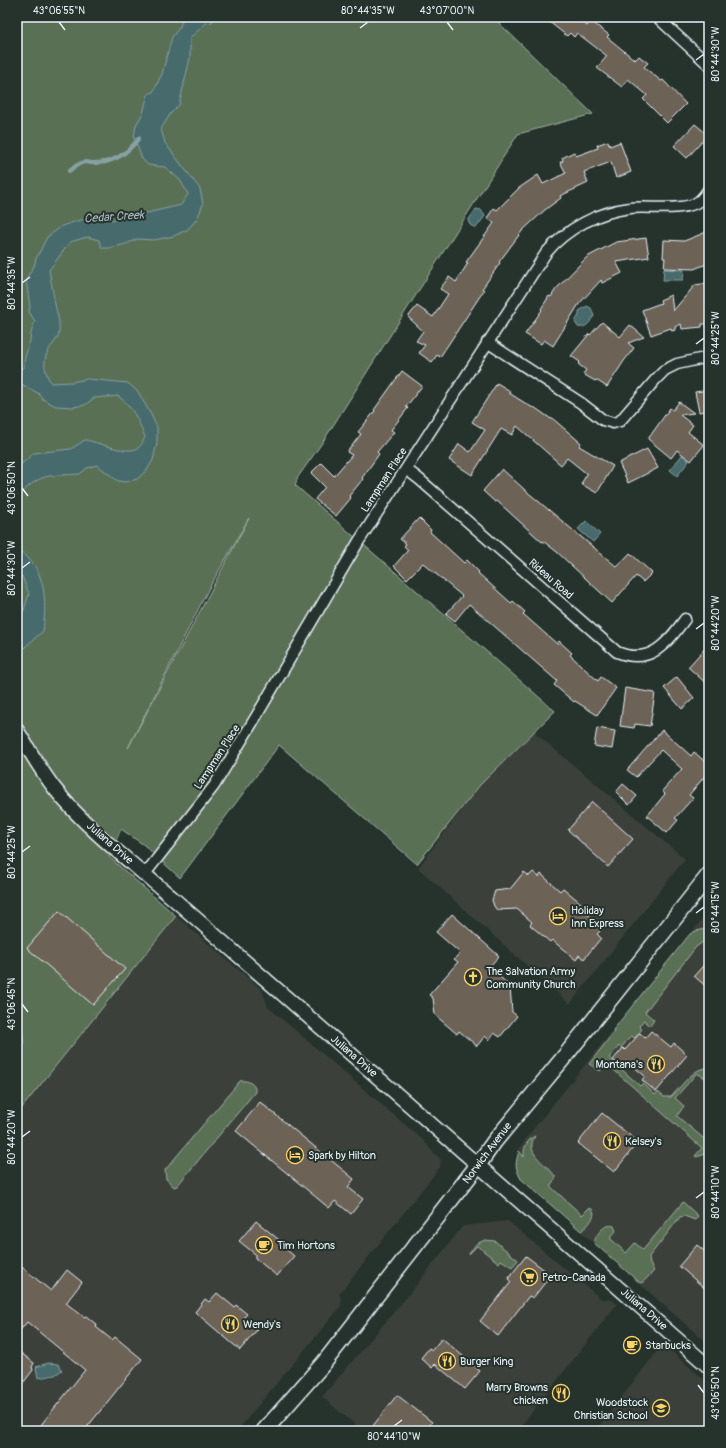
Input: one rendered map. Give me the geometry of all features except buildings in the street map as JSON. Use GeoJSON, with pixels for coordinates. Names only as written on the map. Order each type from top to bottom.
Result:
{"type":"FeatureCollection","features":[{"type":"Feature","properties":{"kind":"main road","name":"Norwich Avenue"},"geometry":{"type":"LineString","coordinates":[[264,1431],[323,1364],[478,1165],[494,1142],[709,875]]}},
{"type":"Feature","properties":{"kind":"street"},"geometry":{"type":"LineString","coordinates":[[657,17],[709,65]]}},
{"type":"Feature","properties":{"kind":"street","name":"Lampman Place"},"geometry":{"type":"LineString","coordinates":[[145,874],[214,786],[359,541],[542,258],[556,241],[592,218],[610,212],[629,208],[686,207],[699,202],[709,190]]}},
{"type":"Feature","properties":{"kind":"street"},"geometry":{"type":"LineString","coordinates":[[487,342],[581,403],[603,420],[613,423],[620,421],[665,370],[677,364],[709,357]]}},
{"type":"Feature","properties":{"kind":"street","name":"Rideau Road"},"geometry":{"type":"LineString","coordinates":[[406,469],[617,652],[625,655],[637,656],[655,651],[667,643],[685,619]]}},
{"type":"Feature","properties":{"kind":"street","name":"Juliana Drive"},"geometry":{"type":"LineString","coordinates":[[17,730],[55,789],[104,840],[145,874],[709,1367]]}},
{"type":"Feature","properties":{"kind":"shaded area"},"geometry":{"type":"Polygon","coordinates":[[[534,732],[685,859],[570,1004],[418,868],[480,785],[534,732]]]}},
{"type":"Feature","properties":{"kind":"shaded area"},"geometry":{"type":"Polygon","coordinates":[[[709,911],[709,1345],[520,1178],[516,1171],[515,1164],[519,1150],[527,1137],[709,911]]]}},
{"type":"Feature","properties":{"kind":"shaded area"},"geometry":{"type":"Polygon","coordinates":[[[176,916],[262,990],[268,1007],[424,1141],[441,1160],[440,1167],[339,1294],[341,1306],[237,1431],[17,1431],[17,1114],[176,916]]]}},
{"type":"Feature","properties":{"kind":"shaded area"},"geometry":{"type":"Polygon","coordinates":[[[508,1221],[601,1299],[612,1300],[617,1304],[517,1431],[363,1431],[322,1397],[411,1292],[463,1226],[508,1221]]]}},
{"type":"Feature","properties":{"kind":"shaded area","name":"Woodstock Christian School"},"geometry":{"type":"Polygon","coordinates":[[[663,1344],[709,1384],[709,1431],[595,1431],[663,1344]]]}},
{"type":"Feature","properties":{"kind":"green space"},"geometry":{"type":"Polygon","coordinates":[[[17,17],[501,17],[499,23],[593,114],[518,134],[322,443],[298,477],[295,485],[555,711],[480,785],[417,864],[279,745],[180,878],[144,845],[121,829],[109,857],[176,916],[17,1114],[17,17]],[[249,518],[208,590],[128,748],[249,518]]]}},
{"type":"Feature","properties":{"kind":"green space"},"geometry":{"type":"Polygon","coordinates":[[[706,929],[709,930],[709,941],[703,942],[696,947],[645,1012],[654,1020],[650,1026],[644,1020],[639,1026],[642,1029],[635,1038],[631,1036],[621,1048],[619,1046],[609,1058],[640,1086],[643,1083],[655,1095],[658,1092],[664,1097],[671,1097],[694,1073],[704,1068],[709,1069],[709,1074],[705,1078],[697,1073],[675,1098],[684,1106],[677,1116],[709,1143],[709,1153],[696,1157],[695,1156],[702,1148],[607,1064],[600,1071],[589,1064],[614,1032],[613,1030],[690,934],[706,929]]]}},
{"type":"Feature","properties":{"kind":"green space"},"geometry":{"type":"Polygon","coordinates":[[[240,1081],[247,1081],[251,1083],[255,1088],[255,1092],[177,1186],[174,1187],[166,1179],[165,1170],[240,1081]]]}},
{"type":"Feature","properties":{"kind":"green space"},"geometry":{"type":"Polygon","coordinates":[[[535,1136],[532,1143],[532,1149],[538,1159],[553,1173],[556,1178],[550,1186],[582,1215],[589,1208],[592,1209],[594,1213],[589,1223],[581,1231],[521,1179],[516,1165],[519,1151],[524,1157],[526,1145],[535,1136]]]}},
{"type":"Feature","properties":{"kind":"green space"},"geometry":{"type":"Polygon","coordinates":[[[683,1202],[698,1216],[695,1220],[684,1216],[680,1217],[649,1257],[650,1264],[654,1271],[643,1282],[640,1283],[594,1243],[601,1230],[607,1226],[614,1226],[616,1231],[610,1238],[626,1253],[635,1243],[643,1250],[683,1202]]]}},
{"type":"Feature","properties":{"kind":"green space"},"geometry":{"type":"Polygon","coordinates":[[[485,1240],[495,1241],[518,1260],[512,1267],[501,1260],[499,1263],[477,1246],[469,1254],[476,1244],[485,1240]]]}},
{"type":"Feature","properties":{"kind":"water"},"geometry":{"type":"Polygon","coordinates":[[[183,17],[214,17],[212,22],[206,23],[190,38],[190,58],[179,105],[171,113],[161,129],[165,143],[200,189],[203,204],[197,219],[188,229],[174,236],[154,240],[137,239],[126,244],[109,248],[102,248],[99,240],[87,237],[70,242],[49,270],[59,328],[57,337],[45,359],[46,371],[51,383],[72,382],[87,379],[128,383],[138,392],[157,427],[157,443],[153,460],[147,470],[137,479],[126,482],[118,481],[97,465],[87,468],[80,474],[45,477],[31,484],[17,499],[17,468],[34,453],[71,449],[85,440],[118,449],[131,450],[139,447],[145,437],[131,409],[118,396],[94,398],[85,405],[73,407],[56,406],[44,400],[38,393],[17,382],[17,369],[24,368],[25,356],[35,321],[29,312],[30,307],[26,279],[34,266],[47,237],[62,226],[80,220],[117,220],[181,205],[188,194],[180,180],[165,167],[148,165],[142,159],[134,137],[136,125],[143,113],[148,94],[153,92],[162,74],[172,37],[180,27],[183,17]]]}},
{"type":"Feature","properties":{"kind":"water"},"geometry":{"type":"Polygon","coordinates":[[[476,209],[481,210],[485,216],[476,228],[470,225],[468,221],[476,209]]]}},
{"type":"Feature","properties":{"kind":"water"},"geometry":{"type":"Polygon","coordinates":[[[664,269],[684,270],[683,280],[663,280],[664,269]]]}},
{"type":"Feature","properties":{"kind":"water"},"geometry":{"type":"Polygon","coordinates":[[[587,306],[591,308],[594,316],[586,326],[578,327],[575,322],[579,315],[579,311],[587,306]]]}},
{"type":"Feature","properties":{"kind":"water"},"geometry":{"type":"Polygon","coordinates":[[[682,455],[689,461],[677,476],[670,470],[682,455]]]}},
{"type":"Feature","properties":{"kind":"water"},"geometry":{"type":"Polygon","coordinates":[[[586,521],[600,534],[593,542],[578,529],[586,521]]]}},
{"type":"Feature","properties":{"kind":"water"},"geometry":{"type":"Polygon","coordinates":[[[17,549],[28,558],[39,575],[44,593],[45,612],[43,631],[17,654],[17,621],[24,610],[29,594],[22,576],[17,571],[17,549]]]}},
{"type":"Feature","properties":{"kind":"water"},"geometry":{"type":"Polygon","coordinates":[[[17,1019],[24,1043],[17,1067],[17,1019]]]}},
{"type":"Feature","properties":{"kind":"water"},"geometry":{"type":"Polygon","coordinates":[[[48,1363],[58,1364],[62,1370],[55,1375],[38,1378],[36,1367],[48,1363]]]}},
{"type":"Feature","properties":{"kind":"waterway"},"geometry":{"type":"LineString","coordinates":[[69,171],[81,163],[99,163],[113,159],[125,153],[139,138]]}},
{"type":"Feature","properties":{"kind":"place","name":"Holiday Inn Express"},"geometry":{"type":"Point","coordinates":[558,916]}},
{"type":"Feature","properties":{"kind":"place","name":"The Salvation Army Community Church"},"geometry":{"type":"Point","coordinates":[473,977]}},
{"type":"Feature","properties":{"kind":"place","name":"Montana's"},"geometry":{"type":"Point","coordinates":[656,1064]}},
{"type":"Feature","properties":{"kind":"place","name":"Kelsey's"},"geometry":{"type":"Point","coordinates":[612,1141]}},
{"type":"Feature","properties":{"kind":"place","name":"Spark by Hilton"},"geometry":{"type":"Point","coordinates":[295,1155]}},
{"type":"Feature","properties":{"kind":"place","name":"Tim Hortons"},"geometry":{"type":"Point","coordinates":[264,1245]}},
{"type":"Feature","properties":{"kind":"place","name":"Petro-Canada"},"geometry":{"type":"Point","coordinates":[529,1277]}},
{"type":"Feature","properties":{"kind":"place","name":"Wendy's"},"geometry":{"type":"Point","coordinates":[230,1324]}},
{"type":"Feature","properties":{"kind":"place","name":"Starbucks"},"geometry":{"type":"Point","coordinates":[632,1345]}},
{"type":"Feature","properties":{"kind":"place","name":"Burger King"},"geometry":{"type":"Point","coordinates":[447,1361]}},
{"type":"Feature","properties":{"kind":"place","name":"Marry Browns chicken"},"geometry":{"type":"Point","coordinates":[561,1393]}},
{"type":"Feature","properties":{"kind":"place","name":"Woodstock Christian School"},"geometry":{"type":"Point","coordinates":[661,1408]}},
{"type":"Feature","properties":{"kind":"water label","name":"Cedar Creek"},"geometry":{"type":"Point","coordinates":[114,217]}}]}
